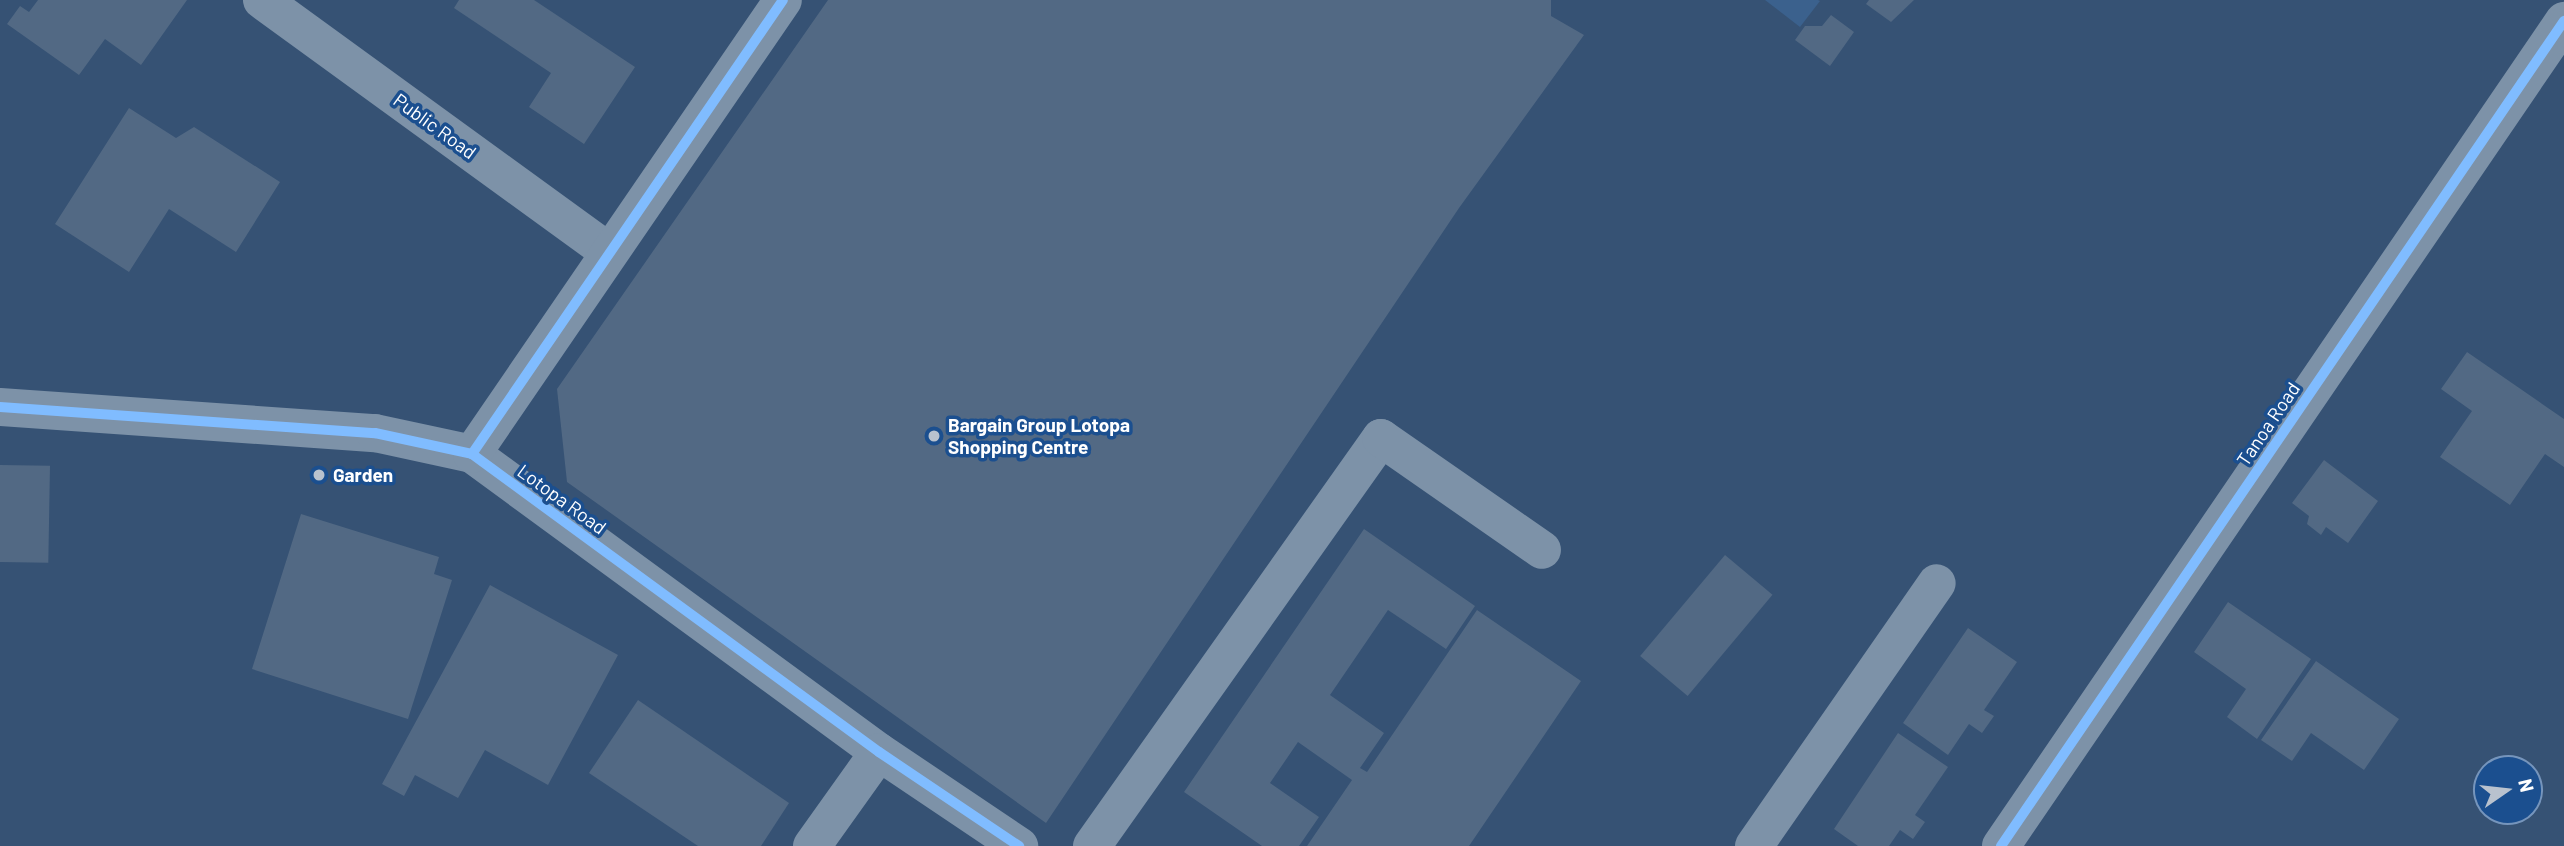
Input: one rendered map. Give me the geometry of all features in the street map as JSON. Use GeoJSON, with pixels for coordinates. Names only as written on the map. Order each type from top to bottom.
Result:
{"type":"FeatureCollection","features":[{"type":"Feature","properties":{"kind":"street","name":"Public Road"},"geometry":{"type":"LineString","coordinates":[[262,0],[609,253]]}},
{"type":"Feature","properties":{"kind":"street"},"geometry":{"type":"LineString","coordinates":[[472,454],[783,0]]}},
{"type":"Feature","properties":{"kind":"street","name":"Tanoa Road"},"geometry":{"type":"LineString","coordinates":[[2001,846],[2564,21]]}},
{"type":"Feature","properties":{"kind":"street","name":"Lotopa Road"},"geometry":{"type":"LineString","coordinates":[[0,407],[375,433],[472,454],[879,752],[1019,846]]}},
{"type":"Feature","properties":{"kind":"street"},"geometry":{"type":"LineString","coordinates":[[1092,846],[1381,438],[1542,550]]}},
{"type":"Feature","properties":{"kind":"street"},"geometry":{"type":"LineString","coordinates":[[1754,846],[1937,583]]}},
{"type":"Feature","properties":{"kind":"street"},"geometry":{"type":"LineString","coordinates":[[812,846],[879,752]]}},
{"type":"Feature","properties":{"kind":"water"},"geometry":{"type":"Polygon","coordinates":[[[1765,0],[1818,0],[1820,1],[1800,27],[1765,0]]]}},
{"type":"Feature","properties":{"kind":"building"},"geometry":{"type":"Polygon","coordinates":[[[38,0],[187,0],[141,65],[105,39],[79,75],[7,24],[20,6],[29,12],[38,0]]]}},
{"type":"Feature","properties":{"kind":"building"},"geometry":{"type":"Polygon","coordinates":[[[459,0],[534,0],[635,67],[584,144],[529,107],[551,73],[454,8],[459,0]]]}},
{"type":"Feature","properties":{"kind":"building","name":"Bargain Group Lotopa Shopping Centre"},"geometry":{"type":"Polygon","coordinates":[[[828,0],[1551,0],[1551,16],[1584,35],[1459,208],[1046,823],[567,482],[557,389],[828,0]]]}},
{"type":"Feature","properties":{"kind":"building"},"geometry":{"type":"Polygon","coordinates":[[[1869,0],[1914,0],[1891,22],[1866,4],[1869,0]]]}},
{"type":"Feature","properties":{"kind":"building"},"geometry":{"type":"Polygon","coordinates":[[[1831,15],[1854,32],[1830,66],[1795,40],[1805,26],[1822,26],[1831,15]]]}},
{"type":"Feature","properties":{"kind":"building"},"geometry":{"type":"Polygon","coordinates":[[[129,108],[176,138],[194,127],[280,182],[236,252],[169,209],[129,272],[55,224],[129,108]]]}},
{"type":"Feature","properties":{"kind":"building"},"geometry":{"type":"Polygon","coordinates":[[[2467,352],[2564,419],[2564,467],[2545,454],[2510,505],[2440,457],[2472,411],[2441,389],[2467,352]]]}},
{"type":"Feature","properties":{"kind":"building"},"geometry":{"type":"Polygon","coordinates":[[[2324,460],[2378,501],[2348,543],[2326,527],[2321,535],[2307,524],[2309,516],[2292,503],[2324,460]]]}},
{"type":"Feature","properties":{"kind":"building"},"geometry":{"type":"Polygon","coordinates":[[[0,465],[50,466],[48,563],[0,562],[0,465]]]}},
{"type":"Feature","properties":{"kind":"building"},"geometry":{"type":"Polygon","coordinates":[[[301,514],[439,557],[434,574],[452,580],[408,719],[252,669],[301,514]]]}},
{"type":"Feature","properties":{"kind":"building"},"geometry":{"type":"Polygon","coordinates":[[[1364,529],[1475,606],[1446,649],[1388,610],[1330,695],[1384,733],[1360,768],[1367,772],[1477,610],[1581,681],[1469,846],[1307,846],[1352,780],[1298,742],[1270,783],[1319,817],[1299,846],[1262,846],[1184,792],[1364,529]]]}},
{"type":"Feature","properties":{"kind":"building"},"geometry":{"type":"Polygon","coordinates":[[[1725,555],[1772,595],[1688,696],[1640,656],[1725,555]]]}},
{"type":"Feature","properties":{"kind":"building"},"geometry":{"type":"Polygon","coordinates":[[[490,585],[618,655],[548,785],[485,750],[458,798],[415,775],[404,796],[382,784],[490,585]]]}},
{"type":"Feature","properties":{"kind":"building"},"geometry":{"type":"Polygon","coordinates":[[[2228,602],[2311,659],[2257,739],[2227,717],[2246,689],[2194,652],[2228,602]]]}},
{"type":"Feature","properties":{"kind":"building"},"geometry":{"type":"Polygon","coordinates":[[[1968,628],[2017,662],[1984,710],[1994,716],[1982,733],[1969,724],[1948,755],[1903,723],[1968,628]]]}},
{"type":"Feature","properties":{"kind":"building"},"geometry":{"type":"Polygon","coordinates":[[[2316,661],[2399,719],[2364,770],[2311,733],[2292,761],[2261,740],[2316,661]]]}},
{"type":"Feature","properties":{"kind":"building"},"geometry":{"type":"Polygon","coordinates":[[[638,700],[789,803],[761,846],[698,846],[589,773],[638,700]]]}},
{"type":"Feature","properties":{"kind":"building"},"geometry":{"type":"Polygon","coordinates":[[[1898,733],[1948,767],[1915,815],[1925,822],[1913,839],[1900,830],[1889,846],[1858,846],[1834,829],[1898,733]]]}},
{"type":"Feature","properties":{"kind":"cycle path"},"geometry":{"type":"LineString","coordinates":[[472,454],[783,0]]}},
{"type":"Feature","properties":{"kind":"cycle path"},"geometry":{"type":"LineString","coordinates":[[2001,846],[2564,21]]}},
{"type":"Feature","properties":{"kind":"cycle path"},"geometry":{"type":"LineString","coordinates":[[0,407],[375,433],[472,454],[879,752],[1019,846]]}},
{"type":"Feature","properties":{"kind":"place","name":"Bargain Group Lotopa Shopping Centre"},"geometry":{"type":"Point","coordinates":[934,436]}},
{"type":"Feature","properties":{"kind":"place","name":"Garden"},"geometry":{"type":"Point","coordinates":[319,475]}}]}
